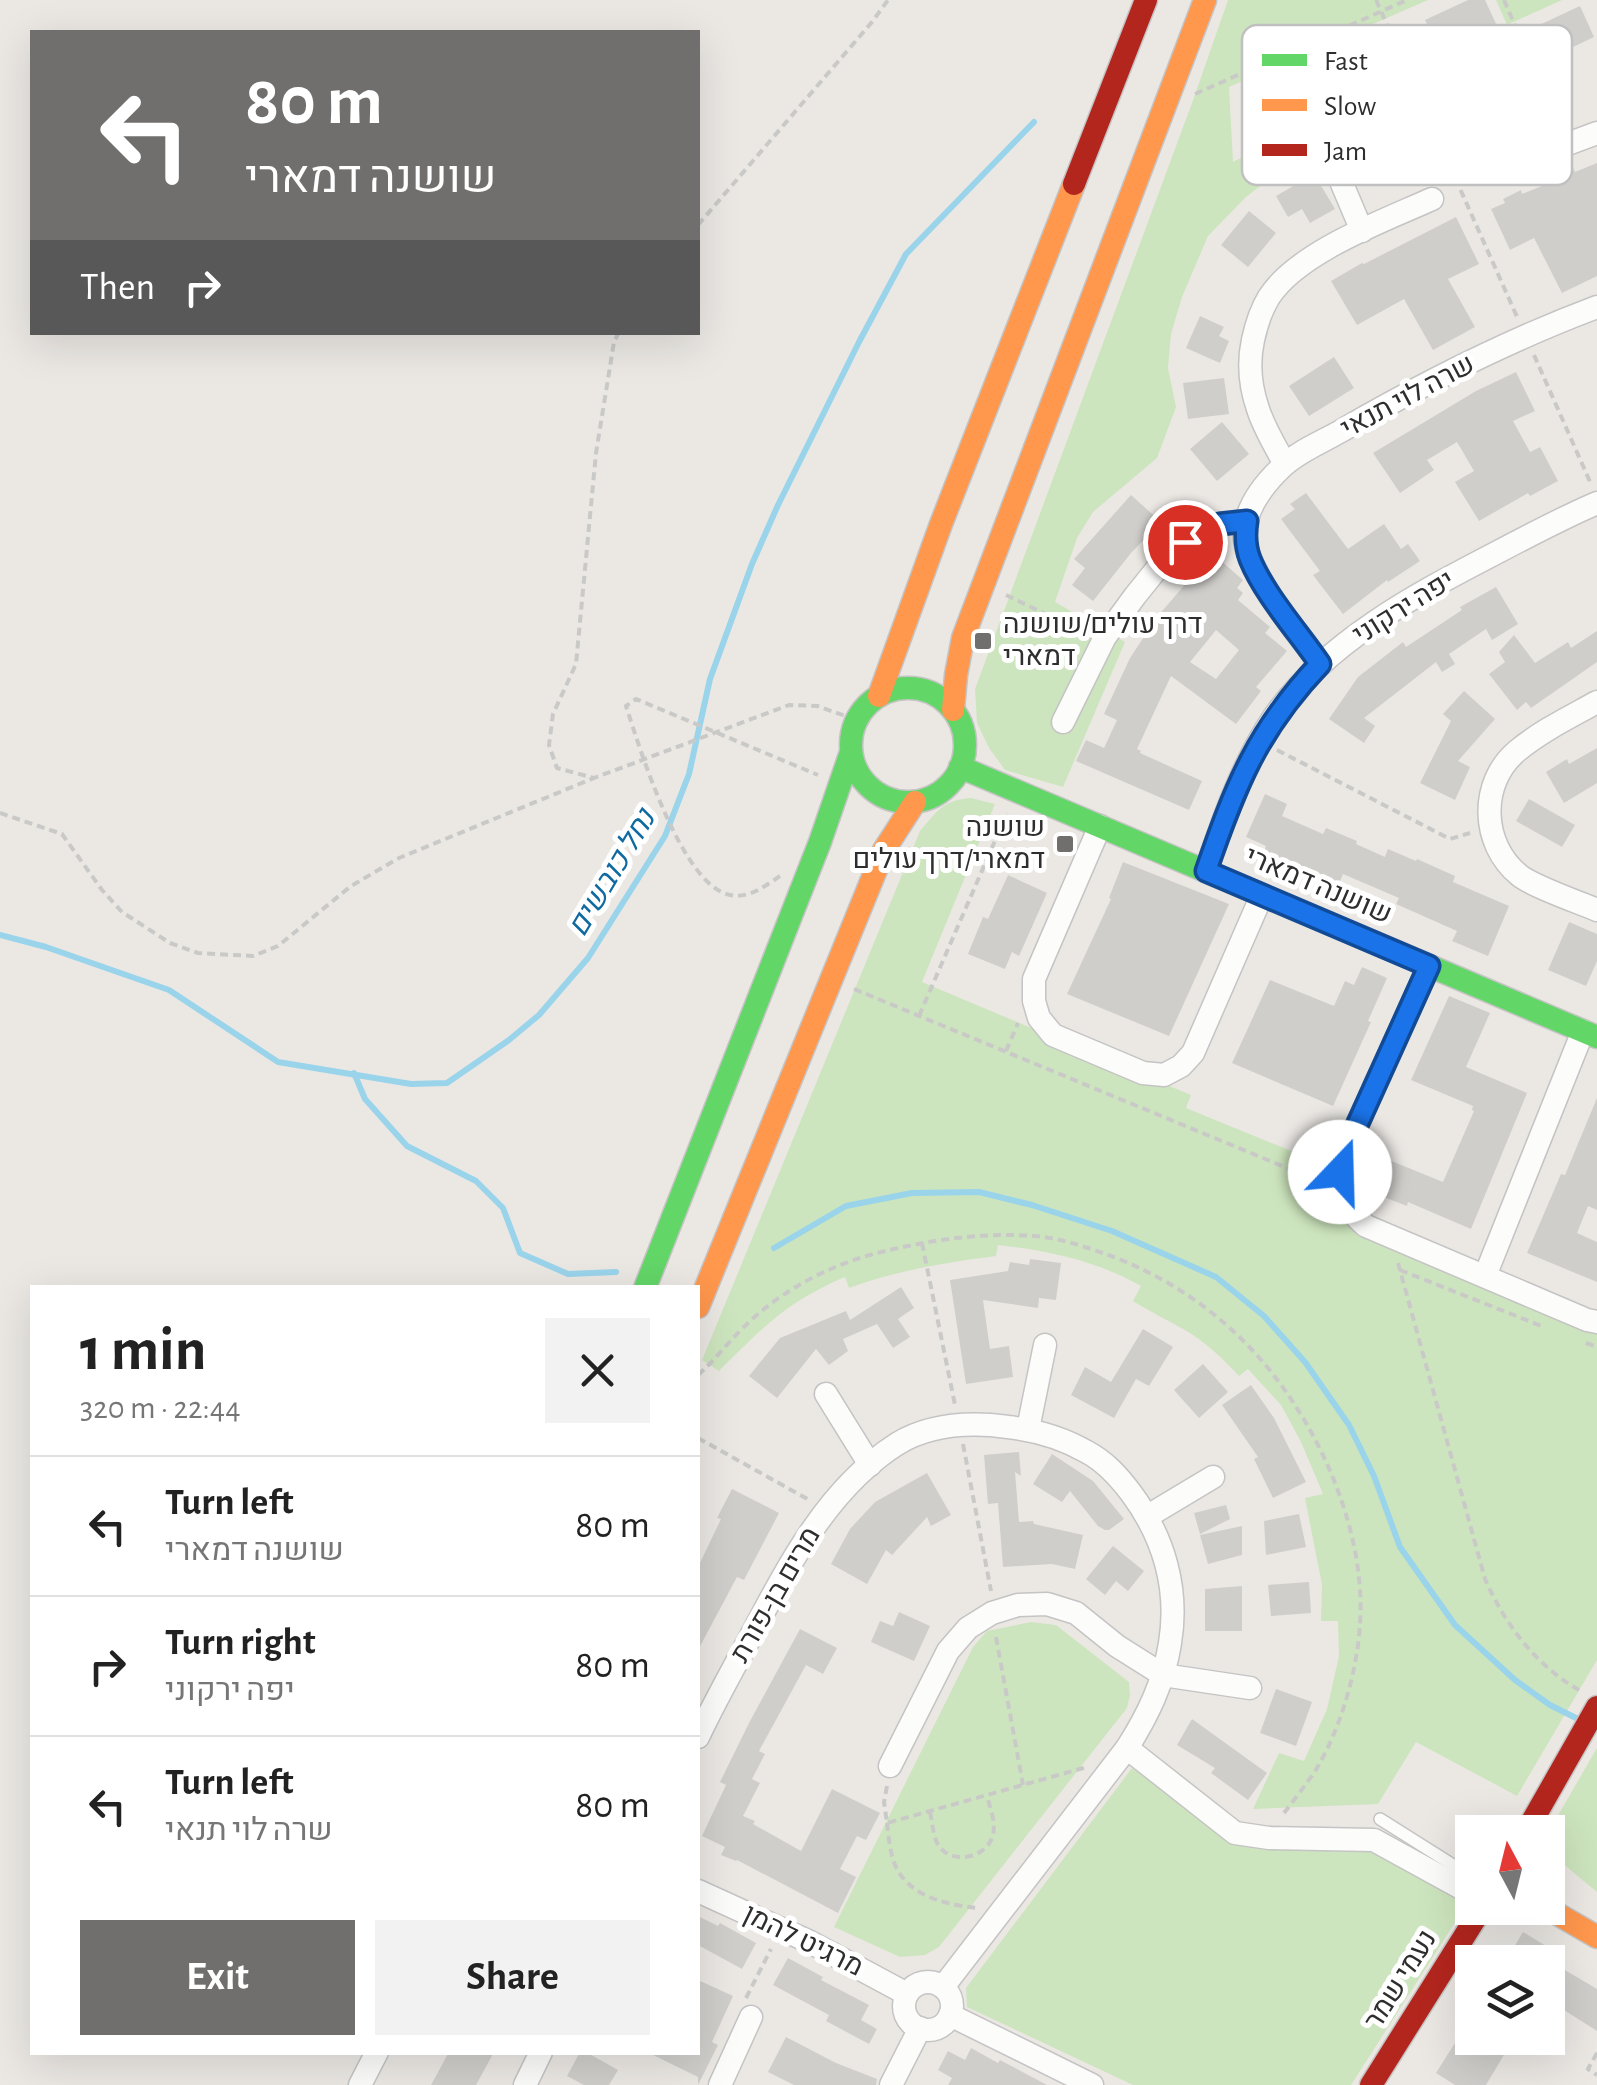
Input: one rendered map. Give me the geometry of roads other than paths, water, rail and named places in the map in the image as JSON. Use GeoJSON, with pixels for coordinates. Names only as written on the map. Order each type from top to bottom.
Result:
{"type":"FeatureCollection","features":[{"type":"Feature","properties":{"kind":"street"},"geometry":{"type":"LineString","coordinates":[[880,696],[941,524],[1146,0]]}},
{"type":"Feature","properties":{"kind":"street"},"geometry":{"type":"LineString","coordinates":[[953,710],[963,638],[1205,0]]}},
{"type":"Feature","properties":{"kind":"street"},"geometry":{"type":"LineString","coordinates":[[1572,142],[1597,133]]}},
{"type":"Feature","properties":{"kind":"street"},"geometry":{"type":"LineString","coordinates":[[1343,185],[1362,230]]}},
{"type":"Feature","properties":{"kind":"street"},"geometry":{"type":"LineString","coordinates":[[1285,464],[1257,408],[1250,381],[1250,353],[1256,326],[1269,297],[1312,257],[1432,199]]}},
{"type":"Feature","properties":{"kind":"street","name":"שרה לוי תנאי"},"geometry":{"type":"LineString","coordinates":[[1247,521],[1264,486],[1285,464],[1432,382],[1597,308]]}},
{"type":"Feature","properties":{"kind":"street","name":"יפה ירקוני"},"geometry":{"type":"LineString","coordinates":[[1206,871],[1231,800],[1260,741],[1275,716],[1320,664],[1388,615],[1446,580],[1596,504]]}},
{"type":"Feature","properties":{"kind":"street"},"geometry":{"type":"LineString","coordinates":[[1063,722],[1103,642],[1135,596],[1168,555],[1220,524],[1247,521],[1245,539],[1261,580],[1320,664]]}},
{"type":"Feature","properties":{"kind":"street"},"geometry":{"type":"LineString","coordinates":[[647,1285],[840,785],[857,720],[866,706],[880,696],[911,689],[941,699],[953,710],[964,738],[964,753],[953,780],[942,791],[915,802],[897,802],[880,795],[856,770],[851,752]]}},
{"type":"Feature","properties":{"kind":"street"},"geometry":{"type":"LineString","coordinates":[[1597,702],[1515,753],[1488,801],[1490,826],[1504,859],[1520,877],[1597,910]]}},
{"type":"Feature","properties":{"kind":"street","name":"שושנה דמארי"},"geometry":{"type":"LineString","coordinates":[[960,767],[1590,1034]]}},
{"type":"Feature","properties":{"kind":"street"},"geometry":{"type":"LineString","coordinates":[[700,1302],[884,850],[915,802]]}},
{"type":"Feature","properties":{"kind":"street"},"geometry":{"type":"LineString","coordinates":[[1100,826],[1034,979],[1039,1018],[1053,1035],[1143,1073],[1164,1075],[1181,1066],[1193,1053],[1262,895]]}},
{"type":"Feature","properties":{"kind":"street"},"geometry":{"type":"LineString","coordinates":[[1429,966],[1344,1154],[1340,1172],[1349,1211],[1366,1226],[1597,1322]]}},
{"type":"Feature","properties":{"kind":"street"},"geometry":{"type":"LineString","coordinates":[[1485,1276],[1590,1034]]}},
{"type":"Feature","properties":{"kind":"street"},"geometry":{"type":"LineString","coordinates":[[1028,1429],[1045,1345]]}},
{"type":"Feature","properties":{"kind":"street"},"geometry":{"type":"LineString","coordinates":[[826,1394],[870,1464]]}},
{"type":"Feature","properties":{"kind":"street","name":"מרים בן-פורת"},"geometry":{"type":"LineString","coordinates":[[700,1733],[766,1608],[828,1510],[870,1464],[900,1443],[929,1430],[959,1425],[1028,1429],[1089,1452],[1116,1472],[1148,1516],[1162,1548],[1170,1581],[1172,1628],[1163,1675],[1150,1712],[1123,1753],[942,1987]]}},
{"type":"Feature","properties":{"kind":"street"},"geometry":{"type":"LineString","coordinates":[[1148,1516],[1214,1476]]}},
{"type":"Feature","properties":{"kind":"street"},"geometry":{"type":"LineString","coordinates":[[890,1766],[948,1652],[968,1628],[992,1612],[1018,1605],[1047,1604],[1076,1613],[1117,1646],[1163,1675],[1250,1688]]}},
{"type":"Feature","properties":{"kind":"street"},"geometry":{"type":"LineString","coordinates":[[1536,1815],[1563,1767],[1591,1700]]}},
{"type":"Feature","properties":{"kind":"street"},"geometry":{"type":"LineString","coordinates":[[1123,1753],[1235,1833],[1269,1838],[1374,1840],[1455,1878]]}},
{"type":"Feature","properties":{"kind":"street","name":"מרגיט להמן"},"geometry":{"type":"LineString","coordinates":[[700,1892],[907,1994]]}},
{"type":"Feature","properties":{"kind":"street"},"geometry":{"type":"LineString","coordinates":[[1565,1918],[1597,1937]]}},
{"type":"Feature","properties":{"kind":"street","name":"נעמי שמר"},"geometry":{"type":"LineString","coordinates":[[1370,2085],[1471,1925]]}},
{"type":"Feature","properties":{"kind":"street"},"geometry":{"type":"LineString","coordinates":[[926,1982],[942,1987],[952,2003],[950,2014],[940,2027],[920,2028],[908,2020],[904,2013],[912,1988],[926,1982]]}},
{"type":"Feature","properties":{"kind":"street"},"geometry":{"type":"LineString","coordinates":[[950,2014],[1092,2085]]}},
{"type":"Feature","properties":{"kind":"street"},"geometry":{"type":"LineString","coordinates":[[720,2085],[751,2017]]}},
{"type":"Feature","properties":{"kind":"street"},"geometry":{"type":"LineString","coordinates":[[891,2085],[920,2028]]}},
{"type":"Feature","properties":{"kind":"street"},"geometry":{"type":"LineString","coordinates":[[360,2085],[375,2055]]}},
{"type":"Feature","properties":{"kind":"street"},"geometry":{"type":"LineString","coordinates":[[525,2085],[540,2055]]}},
{"type":"Feature","properties":{"kind":"lane"},"geometry":{"type":"LineString","coordinates":[[1380,1819],[1455,1874]]}},
{"type":"Feature","properties":{"kind":"waterway","name":"נחל כובשים"},"geometry":{"type":"LineString","coordinates":[[0,935],[169,990],[278,1062],[411,1084],[447,1083],[509,1040],[539,1015],[588,958],[665,836],[689,774],[710,679],[752,564],[906,254],[1034,122]]}},
{"type":"Feature","properties":{"kind":"waterway"},"geometry":{"type":"LineString","coordinates":[[354,1073],[365,1099],[407,1146],[476,1181],[503,1208],[520,1253],[568,1274],[616,1272]]}},
{"type":"Feature","properties":{"kind":"waterway"},"geometry":{"type":"LineString","coordinates":[[774,1248],[846,1206],[912,1193],[979,1192],[1112,1231],[1216,1277],[1264,1316],[1305,1362],[1349,1425],[1374,1476],[1400,1547],[1455,1625],[1515,1680],[1578,1719]]}},
{"type":"Feature","properties":{"kind":"place","name":"דרך עולים/שושנה דמארי"},"geometry":{"type":"Point","coordinates":[983,641]}},
{"type":"Feature","properties":{"kind":"place","name":"שושנה דמארי/דרך עולים"},"geometry":{"type":"Point","coordinates":[1065,844]}}]}
